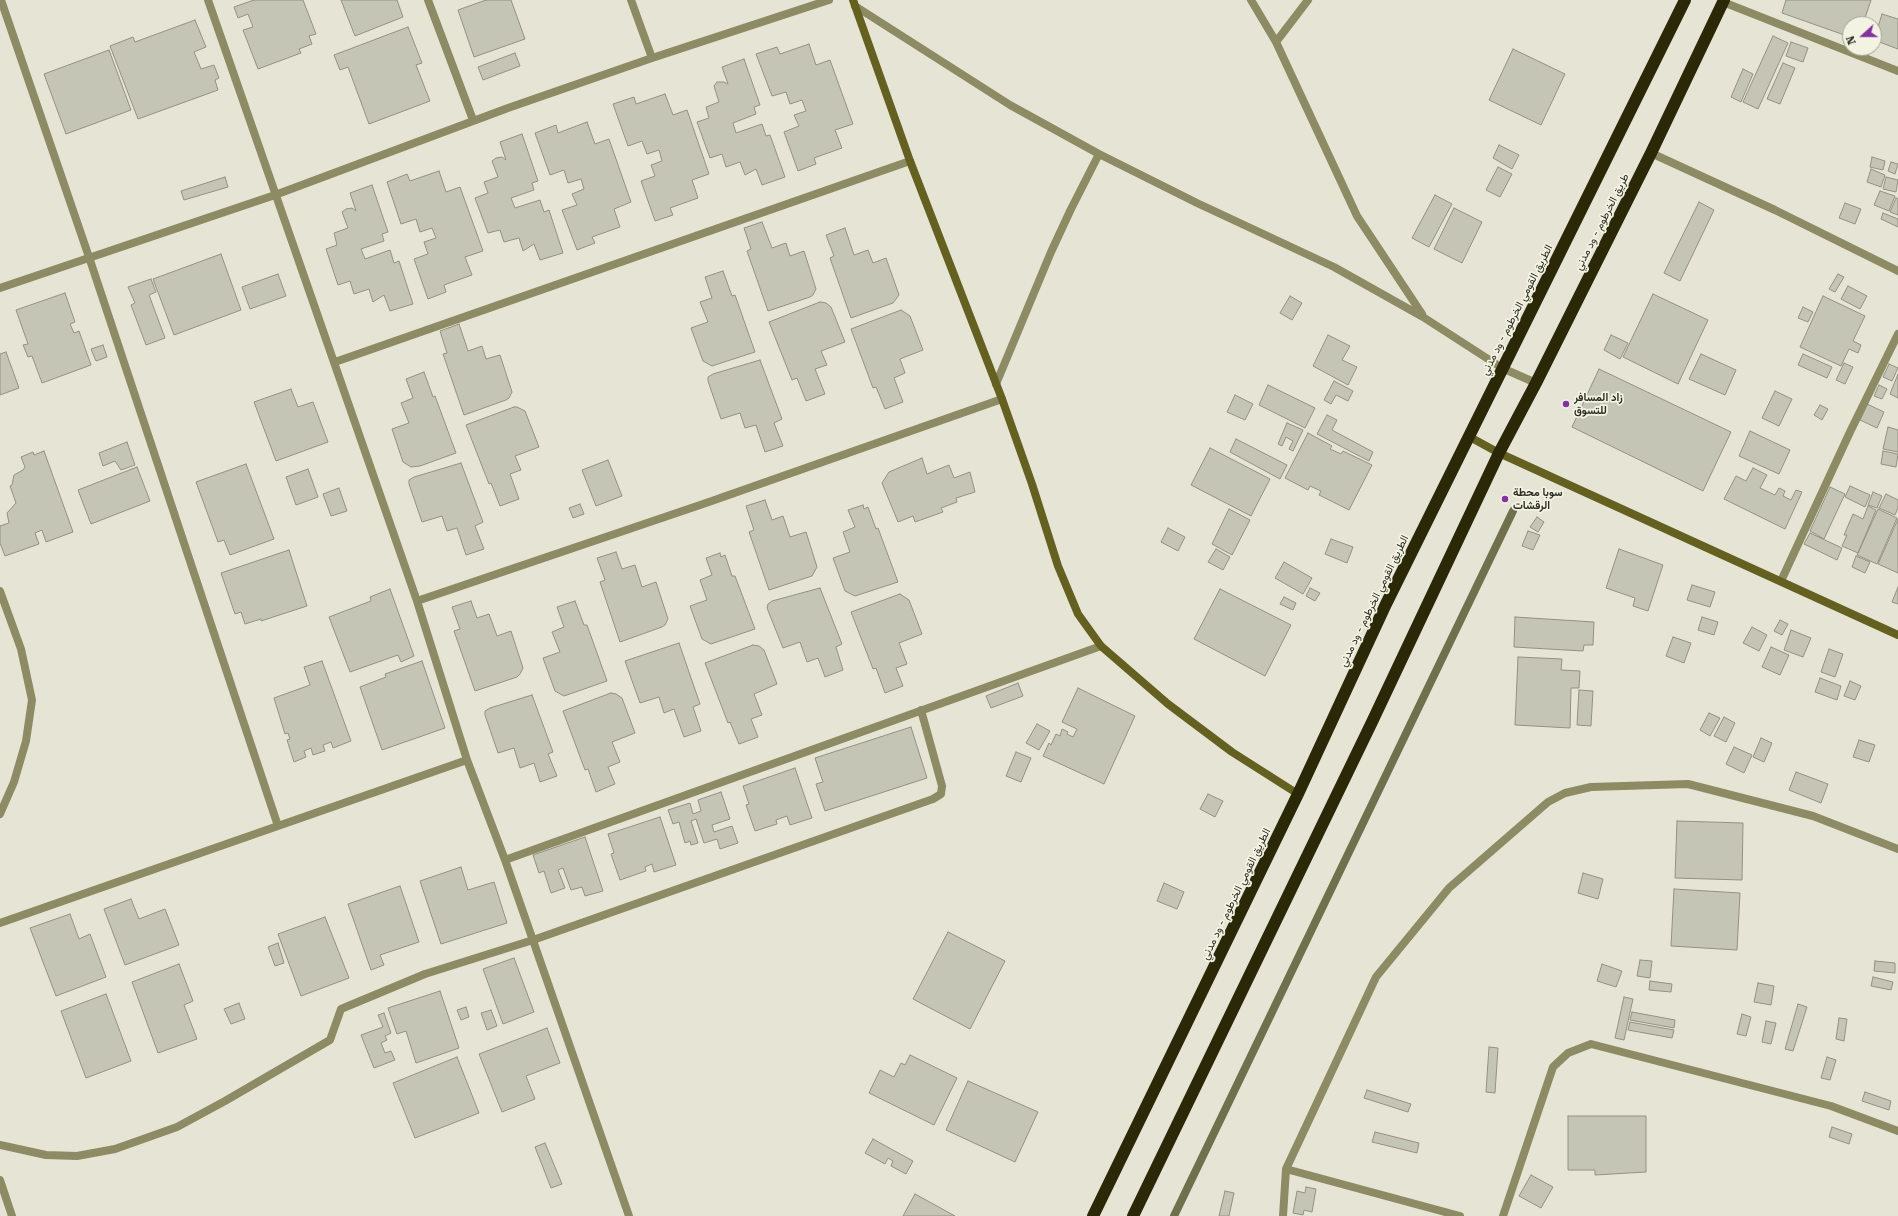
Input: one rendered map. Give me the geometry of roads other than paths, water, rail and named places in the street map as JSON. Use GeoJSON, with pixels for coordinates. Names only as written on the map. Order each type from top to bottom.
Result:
{"type":"FeatureCollection","features":[{"type":"Feature","properties":{"kind":"highway","name":"الطريق القومي الخرطوم - ود مدني"},"geometry":{"type":"LineString","coordinates":[[1093,1216],[1298,794],[1386,604],[1685,0]]}},
{"type":"Feature","properties":{"kind":"highway","name":"طريق الخرطوم - ود مدني"},"geometry":{"type":"LineString","coordinates":[[1499,453],[1536,383],[1651,153],[1723,1]]}},
{"type":"Feature","properties":{"kind":"highway"},"geometry":{"type":"LineString","coordinates":[[1133,1216],[1372,722],[1499,453]]}},
{"type":"Feature","properties":{"kind":"street"},"geometry":{"type":"LineString","coordinates":[[1,0],[89,257],[278,826]]}},
{"type":"Feature","properties":{"kind":"street"},"geometry":{"type":"LineString","coordinates":[[208,0],[274,195],[335,362],[417,601],[467,760],[505,860],[629,1216]]}},
{"type":"Feature","properties":{"kind":"street"},"geometry":{"type":"LineString","coordinates":[[428,0],[473,120]]}},
{"type":"Feature","properties":{"kind":"street"},"geometry":{"type":"LineString","coordinates":[[631,0],[652,58]]}},
{"type":"Feature","properties":{"kind":"street"},"geometry":{"type":"LineString","coordinates":[[0,288],[274,195],[473,120],[652,58],[829,0]]}},
{"type":"Feature","properties":{"kind":"street"},"geometry":{"type":"LineString","coordinates":[[1251,0],[1276,42],[1357,216],[1423,317]]}},
{"type":"Feature","properties":{"kind":"street"},"geometry":{"type":"LineString","coordinates":[[1276,42],[1308,0]]}},
{"type":"Feature","properties":{"kind":"street"},"geometry":{"type":"LineString","coordinates":[[1723,1],[1898,71]]}},
{"type":"Feature","properties":{"kind":"street"},"geometry":{"type":"LineString","coordinates":[[854,3],[1010,104],[1100,154],[1197,203],[1334,267],[1423,317],[1502,368],[1536,383]]}},
{"type":"Feature","properties":{"kind":"street"},"geometry":{"type":"LineString","coordinates":[[854,3],[910,161],[1002,399],[1032,484],[1058,566],[1078,614],[1101,646],[1168,704],[1232,752],[1298,794]]}},
{"type":"Feature","properties":{"kind":"street"},"geometry":{"type":"LineString","coordinates":[[1651,153],[1775,210],[1898,271]]}},
{"type":"Feature","properties":{"kind":"street"},"geometry":{"type":"LineString","coordinates":[[996,384],[1054,245],[1100,154]]}},
{"type":"Feature","properties":{"kind":"street"},"geometry":{"type":"LineString","coordinates":[[335,362],[910,161]]}},
{"type":"Feature","properties":{"kind":"street"},"geometry":{"type":"LineString","coordinates":[[1781,581],[1850,432],[1898,334]]}},
{"type":"Feature","properties":{"kind":"street"},"geometry":{"type":"LineString","coordinates":[[417,601],[706,503],[1002,399]]}},
{"type":"Feature","properties":{"kind":"street"},"geometry":{"type":"LineString","coordinates":[[1468,436],[1499,453],[1898,635]]}},
{"type":"Feature","properties":{"kind":"street"},"geometry":{"type":"LineString","coordinates":[[0,591],[21,649],[32,700],[26,741],[14,782],[0,814]]}},
{"type":"Feature","properties":{"kind":"street"},"geometry":{"type":"LineString","coordinates":[[505,860],[1101,646]]}},
{"type":"Feature","properties":{"kind":"street"},"geometry":{"type":"LineString","coordinates":[[0,1145],[46,1155],[77,1156],[115,1149],[177,1127],[330,1040],[341,1009],[425,974],[533,940],[934,799],[941,794],[942,786],[921,710]]}},
{"type":"Feature","properties":{"kind":"street"},"geometry":{"type":"LineString","coordinates":[[0,923],[467,760]]}},
{"type":"Feature","properties":{"kind":"street"},"geometry":{"type":"LineString","coordinates":[[1283,1216],[1286,1169],[1376,977],[1449,888],[1548,802],[1565,793],[1591,787],[1688,784],[1813,816],[1898,849]]}},
{"type":"Feature","properties":{"kind":"street"},"geometry":{"type":"LineString","coordinates":[[1503,1216],[1553,1067],[1568,1053],[1591,1044],[1831,1106],[1898,1131]]}},
{"type":"Feature","properties":{"kind":"street"},"geometry":{"type":"LineString","coordinates":[[1286,1169],[1460,1216]]}},
{"type":"Feature","properties":{"kind":"street"},"geometry":{"type":"LineString","coordinates":[[0,1180],[12,1216]]}},
{"type":"Feature","properties":{"kind":"waterway"},"geometry":{"type":"LineString","coordinates":[[1174,1216],[1513,511]]}},
{"type":"Feature","properties":{"kind":"place","name":"زاد المسافر للتسوق"},"geometry":{"type":"Point","coordinates":[1566,404]}},
{"type":"Feature","properties":{"kind":"place","name":"سوبا محطة الرقشات"},"geometry":{"type":"Point","coordinates":[1505,499]}}]}
